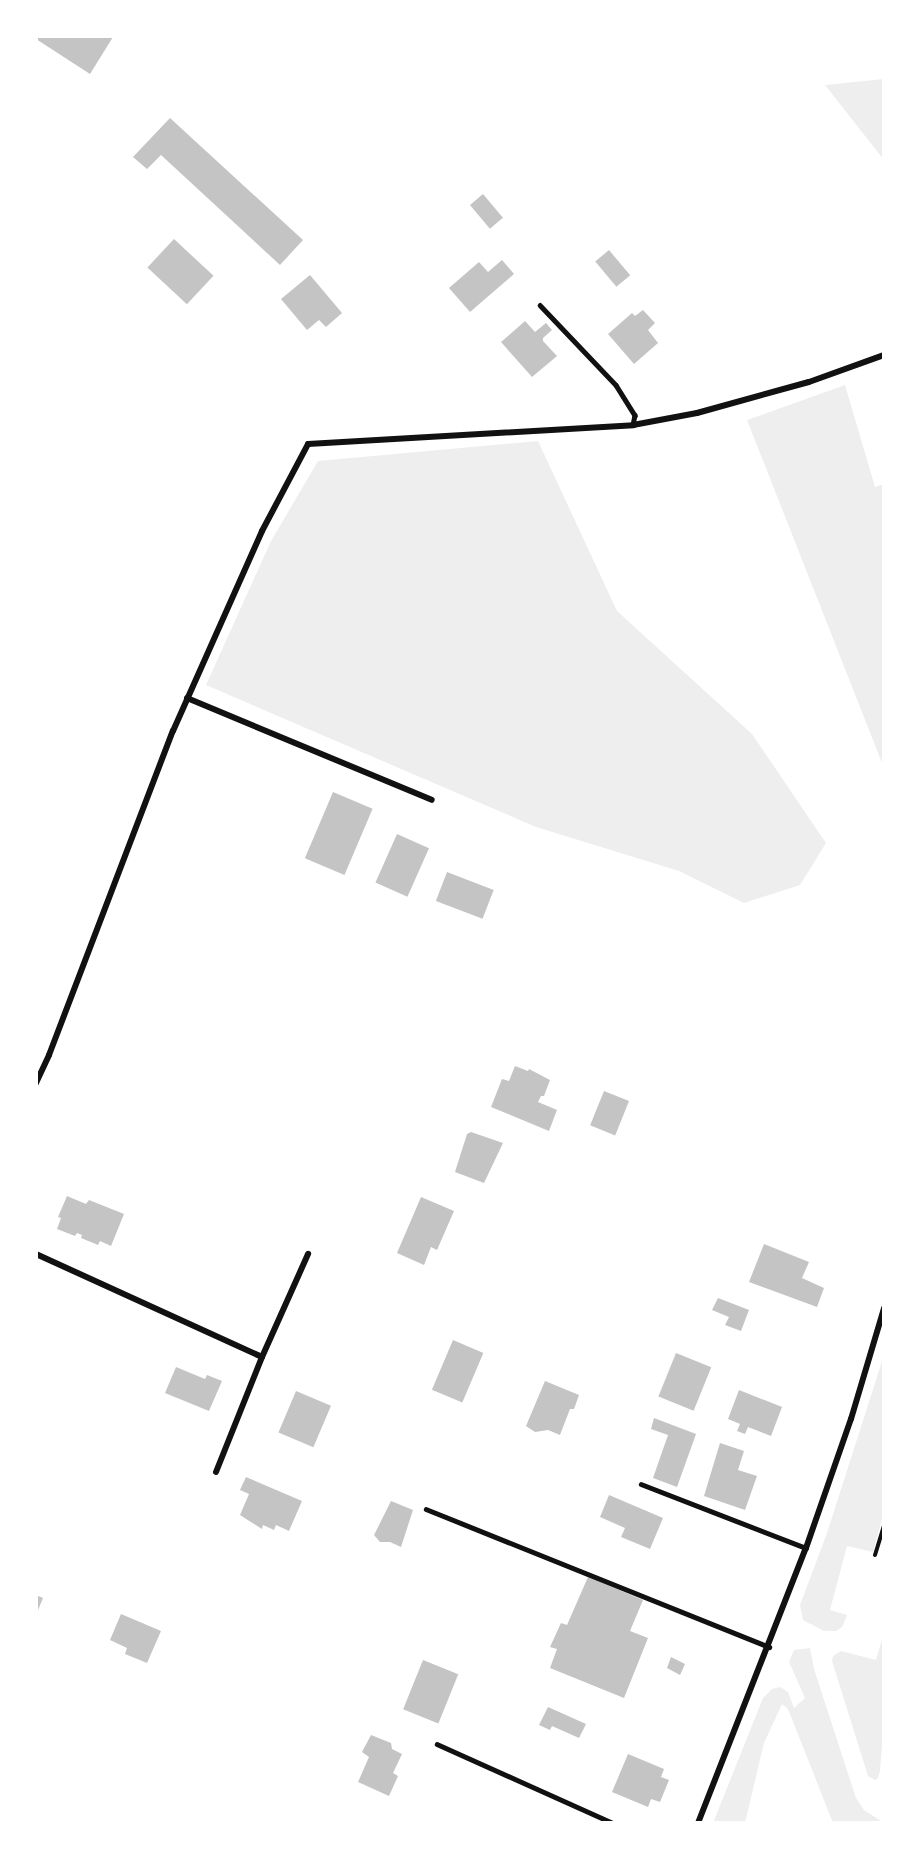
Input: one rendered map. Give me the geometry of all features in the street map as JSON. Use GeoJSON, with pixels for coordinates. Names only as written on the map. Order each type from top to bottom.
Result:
{"type":"FeatureCollection","features":[{"type":"Feature","properties":{"kind":"street"},"geometry":{"type":"LineString","coordinates":[[36,1083],[49,1055],[187,698],[262,531],[308,444],[633,425],[697,413],[809,382],[884,355]]}},
{"type":"Feature","properties":{"kind":"street"},"geometry":{"type":"LineString","coordinates":[[187,698],[432,800]]}},
{"type":"Feature","properties":{"kind":"street"},"geometry":{"type":"LineString","coordinates":[[36,1254],[262,1357]]}},
{"type":"Feature","properties":{"kind":"street"},"geometry":{"type":"LineString","coordinates":[[216,1472],[262,1357],[308,1254]]}},
{"type":"Feature","properties":{"kind":"street"},"geometry":{"type":"LineString","coordinates":[[698,1823],[806,1548],[850,1419],[884,1308]]}},
{"type":"Feature","properties":{"kind":"lane"},"geometry":{"type":"LineString","coordinates":[[540,304],[616,385],[635,415],[633,425]]}},
{"type":"Feature","properties":{"kind":"lane"},"geometry":{"type":"LineString","coordinates":[[641,1484],[806,1548]]}},
{"type":"Feature","properties":{"kind":"lane"},"geometry":{"type":"LineString","coordinates":[[426,1509],[769,1647]]}},
{"type":"Feature","properties":{"kind":"lane"},"geometry":{"type":"LineString","coordinates":[[437,1744],[612,1823]]}},
{"type":"Feature","properties":{"kind":"path"},"geometry":{"type":"LineString","coordinates":[[875,1555],[884,1525]]}},
{"type":"Feature","properties":{"kind":"shaded area"},"geometry":{"type":"Polygon","coordinates":[[[884,79],[884,160],[825,85],[884,79]]]}},
{"type":"Feature","properties":{"kind":"shaded area"},"geometry":{"type":"Polygon","coordinates":[[[845,385],[875,487],[884,484],[884,768],[747,420],[845,385]]]}},
{"type":"Feature","properties":{"kind":"shaded area"},"geometry":{"type":"Polygon","coordinates":[[[538,441],[617,611],[752,734],[826,843],[800,885],[744,903],[679,871],[536,827],[206,685],[271,541],[318,461],[538,441]]]}},
{"type":"Feature","properties":{"kind":"shaded area"},"geometry":{"type":"Polygon","coordinates":[[[884,1355],[884,1512],[873,1552],[847,1546],[830,1610],[847,1615],[842,1627],[836,1631],[824,1631],[803,1620],[800,1605],[827,1533],[884,1355]]]}},
{"type":"Feature","properties":{"kind":"shaded area"},"geometry":{"type":"Polygon","coordinates":[[[884,1632],[884,1722],[880,1771],[875,1780],[868,1776],[832,1661],[833,1656],[841,1651],[876,1660],[884,1632]]]}},
{"type":"Feature","properties":{"kind":"shaded area"},"geometry":{"type":"Polygon","coordinates":[[[810,1648],[814,1669],[856,1798],[864,1810],[884,1823],[833,1823],[788,1709],[782,1704],[764,1743],[745,1823],[713,1823],[763,1698],[772,1689],[780,1687],[788,1692],[794,1708],[805,1698],[789,1662],[794,1650],[810,1648]]]}},
{"type":"Feature","properties":{"kind":"building"},"geometry":{"type":"Polygon","coordinates":[[[36,36],[113,37],[90,74],[36,39],[36,36]]]}},
{"type":"Feature","properties":{"kind":"building"},"geometry":{"type":"Polygon","coordinates":[[[170,118],[303,240],[280,265],[161,155],[147,169],[133,157],[170,118]]]}},
{"type":"Feature","properties":{"kind":"building"},"geometry":{"type":"Polygon","coordinates":[[[483,194],[503,218],[490,229],[470,205],[483,194]]]}},
{"type":"Feature","properties":{"kind":"building"},"geometry":{"type":"Polygon","coordinates":[[[174,239],[213,276],[187,304],[147,268],[174,239]]]}},
{"type":"Feature","properties":{"kind":"building"},"geometry":{"type":"Polygon","coordinates":[[[609,250],[630,275],[616,287],[595,262],[609,250]]]}},
{"type":"Feature","properties":{"kind":"building"},"geometry":{"type":"Polygon","coordinates":[[[502,260],[514,274],[470,312],[449,288],[479,262],[488,272],[502,260]]]}},
{"type":"Feature","properties":{"kind":"building"},"geometry":{"type":"Polygon","coordinates":[[[310,275],[342,313],[326,327],[319,320],[307,330],[281,299],[310,275]]]}},
{"type":"Feature","properties":{"kind":"building"},"geometry":{"type":"Polygon","coordinates":[[[643,310],[655,323],[648,330],[658,343],[634,364],[608,334],[632,313],[635,316],[643,310]]]}},
{"type":"Feature","properties":{"kind":"building"},"geometry":{"type":"Polygon","coordinates":[[[525,321],[535,332],[546,323],[552,330],[543,338],[543,341],[557,356],[532,377],[501,342],[525,321]]]}},
{"type":"Feature","properties":{"kind":"building"},"geometry":{"type":"Polygon","coordinates":[[[333,792],[373,809],[344,875],[305,858],[333,792]]]}},
{"type":"Feature","properties":{"kind":"building"},"geometry":{"type":"Polygon","coordinates":[[[397,834],[429,848],[407,897],[375,882],[397,834]]]}},
{"type":"Feature","properties":{"kind":"building"},"geometry":{"type":"Polygon","coordinates":[[[447,872],[494,890],[483,919],[436,901],[447,872]]]}},
{"type":"Feature","properties":{"kind":"building"},"geometry":{"type":"Polygon","coordinates":[[[515,1066],[528,1071],[529,1069],[550,1080],[544,1096],[541,1096],[538,1102],[557,1110],[549,1131],[491,1107],[502,1079],[509,1081],[515,1066]]]}},
{"type":"Feature","properties":{"kind":"building"},"geometry":{"type":"Polygon","coordinates":[[[604,1091],[629,1101],[615,1135],[590,1125],[604,1091]]]}},
{"type":"Feature","properties":{"kind":"building"},"geometry":{"type":"Polygon","coordinates":[[[471,1132],[503,1143],[484,1183],[455,1172],[467,1134],[471,1132]]]}},
{"type":"Feature","properties":{"kind":"building"},"geometry":{"type":"Polygon","coordinates":[[[67,1196],[86,1204],[89,1200],[124,1214],[111,1246],[100,1241],[98,1245],[81,1238],[82,1235],[77,1233],[75,1236],[57,1229],[61,1218],[58,1217],[67,1196]]]}},
{"type":"Feature","properties":{"kind":"building"},"geometry":{"type":"Polygon","coordinates":[[[421,1197],[454,1211],[437,1250],[431,1247],[424,1265],[397,1253],[421,1197]]]}},
{"type":"Feature","properties":{"kind":"building"},"geometry":{"type":"Polygon","coordinates":[[[764,1244],[809,1262],[802,1278],[824,1288],[817,1307],[749,1282],[764,1244]]]}},
{"type":"Feature","properties":{"kind":"building"},"geometry":{"type":"Polygon","coordinates":[[[718,1298],[749,1310],[741,1331],[725,1325],[729,1317],[712,1310],[718,1298]]]}},
{"type":"Feature","properties":{"kind":"building"},"geometry":{"type":"Polygon","coordinates":[[[453,1340],[483,1353],[462,1403],[432,1390],[453,1340]]]}},
{"type":"Feature","properties":{"kind":"building"},"geometry":{"type":"Polygon","coordinates":[[[676,1353],[711,1367],[694,1411],[658,1397],[676,1353]]]}},
{"type":"Feature","properties":{"kind":"building"},"geometry":{"type":"Polygon","coordinates":[[[176,1367],[205,1379],[207,1375],[222,1381],[209,1411],[165,1393],[176,1367]]]}},
{"type":"Feature","properties":{"kind":"building"},"geometry":{"type":"Polygon","coordinates":[[[545,1381],[579,1395],[574,1409],[570,1409],[560,1435],[548,1430],[535,1432],[526,1426],[545,1381]]]}},
{"type":"Feature","properties":{"kind":"building"},"geometry":{"type":"Polygon","coordinates":[[[739,1390],[782,1407],[771,1436],[748,1427],[745,1434],[737,1431],[740,1424],[728,1419],[739,1390]]]}},
{"type":"Feature","properties":{"kind":"building"},"geometry":{"type":"Polygon","coordinates":[[[296,1391],[331,1406],[313,1447],[278,1432],[296,1391]]]}},
{"type":"Feature","properties":{"kind":"building"},"geometry":{"type":"Polygon","coordinates":[[[654,1418],[696,1434],[677,1487],[653,1478],[668,1435],[651,1429],[654,1418]]]}},
{"type":"Feature","properties":{"kind":"building"},"geometry":{"type":"Polygon","coordinates":[[[720,1443],[744,1451],[738,1470],[757,1476],[745,1510],[704,1496],[720,1443]]]}},
{"type":"Feature","properties":{"kind":"building"},"geometry":{"type":"Polygon","coordinates":[[[246,1477],[302,1501],[289,1531],[276,1525],[274,1530],[263,1525],[262,1529],[240,1515],[249,1494],[240,1490],[246,1477]]]}},
{"type":"Feature","properties":{"kind":"building"},"geometry":{"type":"Polygon","coordinates":[[[609,1495],[663,1518],[650,1549],[621,1537],[625,1528],[600,1517],[609,1495]]]}},
{"type":"Feature","properties":{"kind":"building"},"geometry":{"type":"Polygon","coordinates":[[[391,1501],[413,1510],[401,1547],[390,1542],[380,1542],[374,1535],[391,1501]]]}},
{"type":"Feature","properties":{"kind":"building"},"geometry":{"type":"Polygon","coordinates":[[[588,1577],[643,1600],[630,1631],[648,1638],[624,1698],[550,1668],[557,1649],[550,1647],[561,1623],[567,1625],[588,1577]]]}},
{"type":"Feature","properties":{"kind":"building"},"geometry":{"type":"Polygon","coordinates":[[[36,1595],[43,1598],[36,1615],[36,1595]]]}},
{"type":"Feature","properties":{"kind":"building"},"geometry":{"type":"Polygon","coordinates":[[[121,1614],[161,1631],[147,1663],[125,1654],[127,1648],[110,1640],[121,1614]]]}},
{"type":"Feature","properties":{"kind":"building"},"geometry":{"type":"Polygon","coordinates":[[[671,1657],[685,1664],[680,1675],[667,1668],[671,1657]]]}},
{"type":"Feature","properties":{"kind":"building"},"geometry":{"type":"Polygon","coordinates":[[[423,1660],[458,1674],[438,1723],[403,1709],[423,1660]]]}},
{"type":"Feature","properties":{"kind":"building"},"geometry":{"type":"Polygon","coordinates":[[[548,1707],[586,1724],[579,1738],[552,1726],[550,1730],[539,1725],[548,1707]]]}},
{"type":"Feature","properties":{"kind":"building"},"geometry":{"type":"Polygon","coordinates":[[[371,1735],[391,1743],[392,1749],[402,1754],[393,1773],[398,1776],[389,1796],[358,1782],[369,1757],[362,1752],[371,1735]]]}},
{"type":"Feature","properties":{"kind":"building"},"geometry":{"type":"Polygon","coordinates":[[[628,1754],[664,1769],[661,1777],[669,1780],[660,1802],[651,1799],[648,1807],[612,1792],[628,1754]]]}}]}
